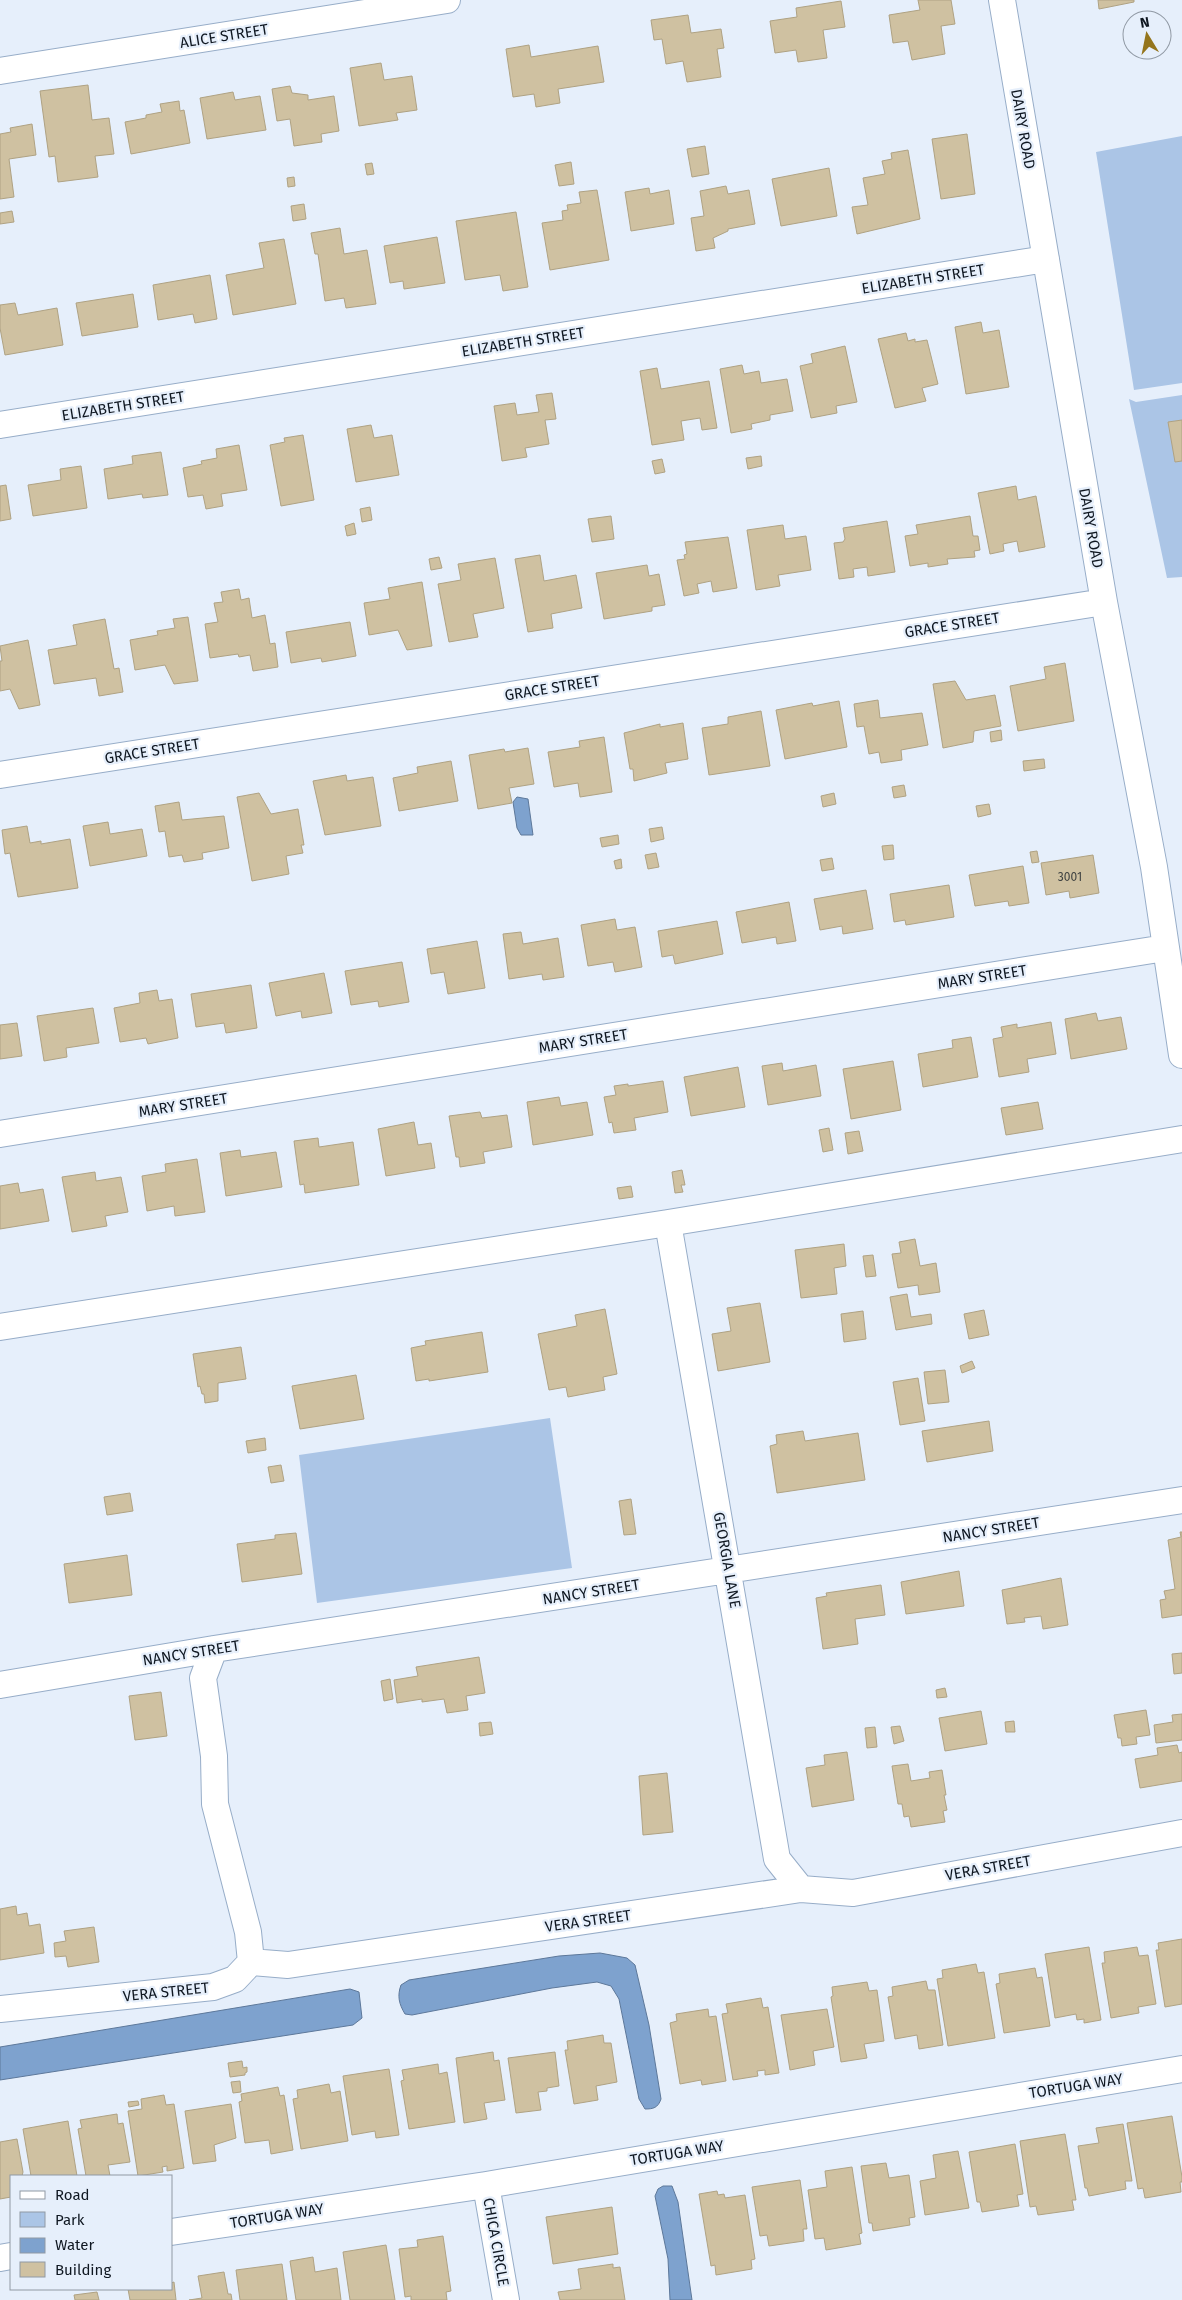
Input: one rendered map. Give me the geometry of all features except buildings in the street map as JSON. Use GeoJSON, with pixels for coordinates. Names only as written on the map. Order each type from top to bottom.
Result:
{"type":"FeatureCollection","features":[{"type":"Feature","properties":{"kind":"street","name":"ALICE STREET"},"geometry":{"type":"LineString","coordinates":[[0,71],[447,0]]}},
{"type":"Feature","properties":{"kind":"street","name":"DAIRY ROAD"},"geometry":{"type":"LineString","coordinates":[[1002,0],[1104,602],[1154,867],[1182,1056]]}},
{"type":"Feature","properties":{"kind":"street","name":"ELIZABETH STREET"},"geometry":{"type":"LineString","coordinates":[[0,425],[1046,259]]}},
{"type":"Feature","properties":{"kind":"street","name":"GRACE STREET"},"geometry":{"type":"LineString","coordinates":[[0,775],[1104,602]]}},
{"type":"Feature","properties":{"kind":"street","name":"MARY STREET"},"geometry":{"type":"LineString","coordinates":[[0,1134],[1165,948]]}},
{"type":"Feature","properties":{"kind":"street"},"geometry":{"type":"LineString","coordinates":[[0,1327],[668,1223],[1182,1139]]}},
{"type":"Feature","properties":{"kind":"street","name":"GEORGIA LANE"},"geometry":{"type":"LineString","coordinates":[[668,1223],[729,1570],[777,1859],[802,1889]]}},
{"type":"Feature","properties":{"kind":"street","name":"NANCY STREET"},"geometry":{"type":"LineString","coordinates":[[0,1685],[214,1649],[1182,1500]]}},
{"type":"Feature","properties":{"kind":"street"},"geometry":{"type":"LineString","coordinates":[[214,1649],[203,1678],[214,1756],[215,1804],[248,1932],[251,1962]]}},
{"type":"Feature","properties":{"kind":"street","name":"VERA STREET"},"geometry":{"type":"LineString","coordinates":[[0,2009],[213,1987],[235,1979],[251,1962],[288,1966],[802,1889],[854,1893],[1182,1833]]}},
{"type":"Feature","properties":{"kind":"street","name":"TORTUGA WAY"},"geometry":{"type":"LineString","coordinates":[[172,2232],[486,2185],[1182,2070]]}},
{"type":"Feature","properties":{"kind":"street","name":"CHICA CIRCLE"},"geometry":{"type":"LineString","coordinates":[[486,2185],[506,2300]]}},
{"type":"Feature","properties":{"kind":"green space"},"geometry":{"type":"Polygon","coordinates":[[[1182,136],[1182,383],[1134,390],[1096,152],[1182,136]]]}},
{"type":"Feature","properties":{"kind":"green space"},"geometry":{"type":"Polygon","coordinates":[[[1182,395],[1182,577],[1167,578],[1129,399],[1136,402],[1182,395]]]}},
{"type":"Feature","properties":{"kind":"green space"},"geometry":{"type":"Polygon","coordinates":[[[550,1418],[572,1568],[317,1603],[299,1455],[550,1418]]]}},
{"type":"Feature","properties":{"kind":"water"},"geometry":{"type":"Polygon","coordinates":[[[517,797],[528,799],[533,835],[521,835],[517,828],[513,802],[517,797]]]}},
{"type":"Feature","properties":{"kind":"water"},"geometry":{"type":"Polygon","coordinates":[[[600,1953],[627,1958],[635,1965],[649,2025],[661,2099],[657,2106],[653,2108],[645,2109],[639,2099],[619,1999],[611,1986],[597,1982],[552,1988],[412,2015],[405,2014],[400,2003],[399,1993],[401,1985],[409,1980],[559,1956],[600,1953]]]}},
{"type":"Feature","properties":{"kind":"water"},"geometry":{"type":"Polygon","coordinates":[[[350,1989],[359,1992],[362,2018],[353,2025],[0,2080],[0,2047],[350,1989]]]}},
{"type":"Feature","properties":{"kind":"water"},"geometry":{"type":"Polygon","coordinates":[[[663,2186],[672,2186],[678,2202],[692,2300],[670,2300],[668,2259],[655,2196],[658,2189],[663,2186]]]}}]}
